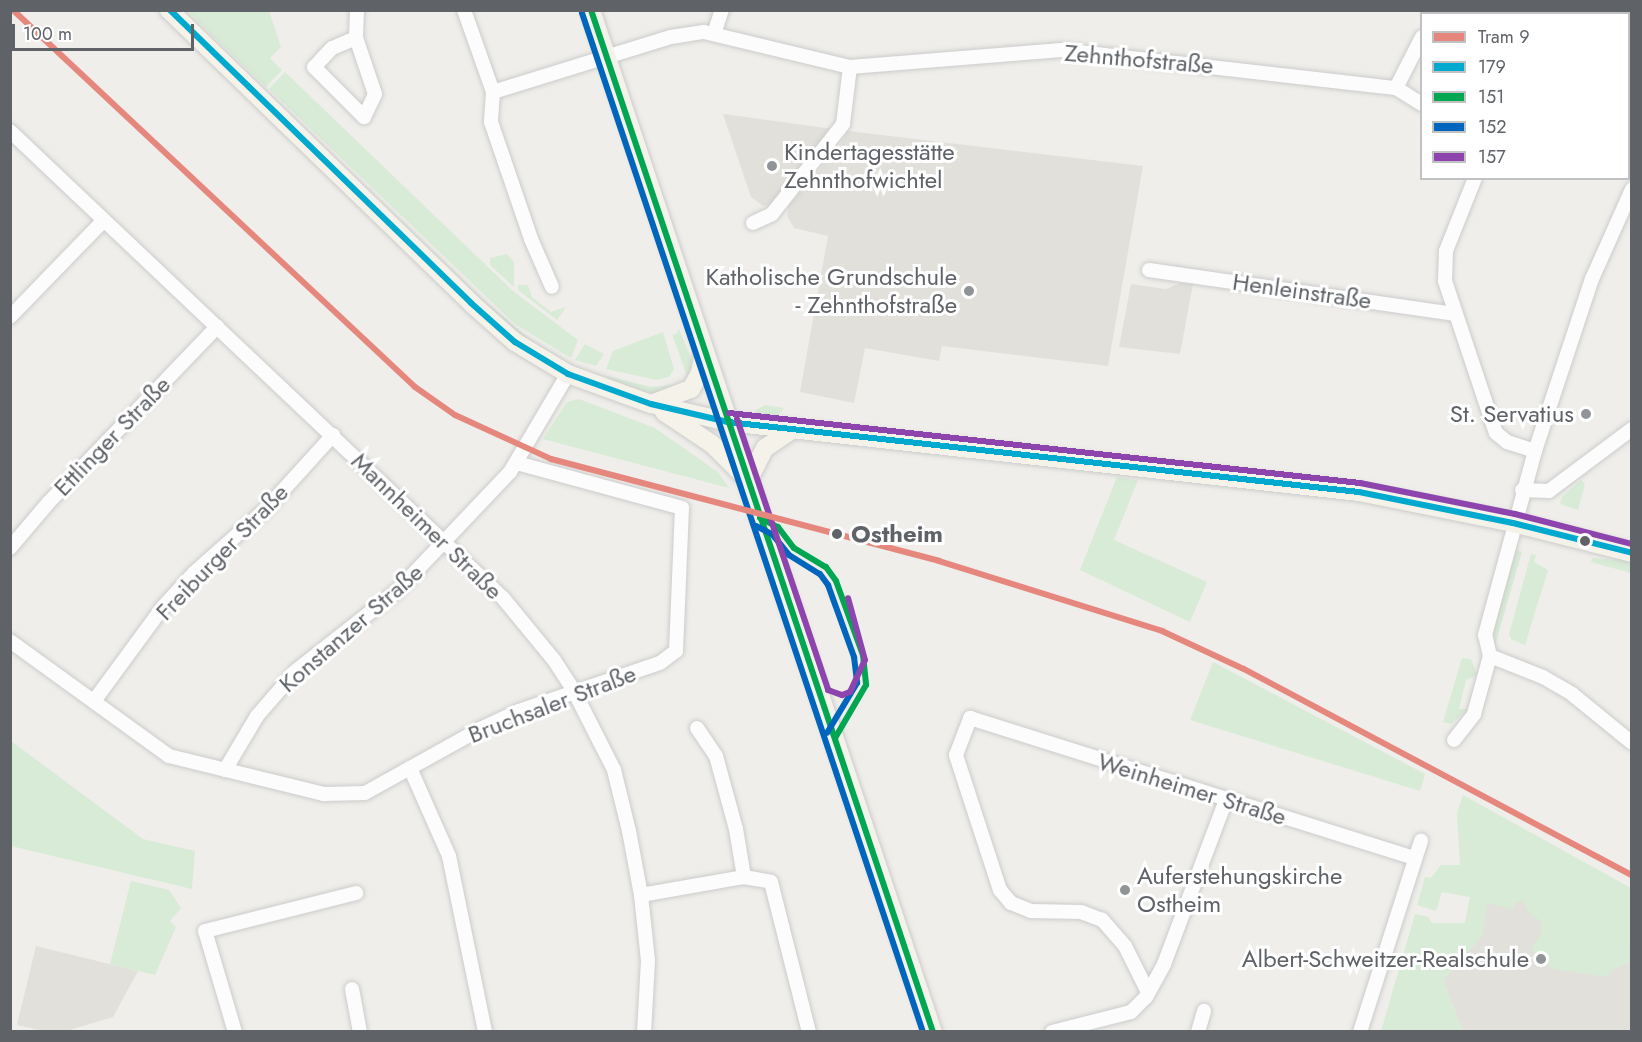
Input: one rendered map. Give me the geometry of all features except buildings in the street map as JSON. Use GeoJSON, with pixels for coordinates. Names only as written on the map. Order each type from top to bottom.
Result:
{"type":"FeatureCollection","features":[{"type":"Feature","properties":{"kind":"main road"},"geometry":{"type":"LineString","coordinates":[[169,10],[471,303],[515,342],[568,374],[651,404],[728,422],[1359,492],[1513,523],[1632,553]]}},
{"type":"Feature","properties":{"kind":"main road"},"geometry":{"type":"LineString","coordinates":[[591,10],[933,1032]]}},
{"type":"Feature","properties":{"kind":"main road"},"geometry":{"type":"LineString","coordinates":[[651,404],[673,399],[691,389],[700,373],[704,352]]}},
{"type":"Feature","properties":{"kind":"main road"},"geometry":{"type":"LineString","coordinates":[[651,404],[712,444],[748,481]]}},
{"type":"Feature","properties":{"kind":"main road"},"geometry":{"type":"LineString","coordinates":[[748,481],[765,448],[793,429]]}},
{"type":"Feature","properties":{"kind":"street"},"geometry":{"type":"LineString","coordinates":[[356,38],[332,48],[314,67],[364,117],[375,94],[356,38],[357,10]]}},
{"type":"Feature","properties":{"kind":"street"},"geometry":{"type":"LineString","coordinates":[[464,10],[492,93],[491,122],[531,239],[552,287]]}},
{"type":"Feature","properties":{"kind":"street"},"geometry":{"type":"LineString","coordinates":[[714,34],[722,10]]}},
{"type":"Feature","properties":{"kind":"street","name":"Zehnthofstraße"},"geometry":{"type":"LineString","coordinates":[[492,93],[675,36],[714,34],[850,67],[1061,50],[1396,88],[1420,103]]}},
{"type":"Feature","properties":{"kind":"street"},"geometry":{"type":"LineString","coordinates":[[1396,88],[1420,41]]}},
{"type":"Feature","properties":{"kind":"street"},"geometry":{"type":"LineString","coordinates":[[753,223],[772,214],[843,124],[850,67]]}},
{"type":"Feature","properties":{"kind":"street","name":"Mannheimer Straße"},"geometry":{"type":"LineString","coordinates":[[10,130],[503,598],[574,691],[614,770],[641,895],[648,961],[644,1032]]}},
{"type":"Feature","properties":{"kind":"street"},"geometry":{"type":"LineString","coordinates":[[1474,180],[1446,251],[1445,281],[1454,314],[1496,433],[1507,442],[1535,451]]}},
{"type":"Feature","properties":{"kind":"street"},"geometry":{"type":"LineString","coordinates":[[1454,740],[1474,714],[1490,656],[1485,635],[1522,490],[1592,279],[1630,197]]}},
{"type":"Feature","properties":{"kind":"street"},"geometry":{"type":"LineString","coordinates":[[10,318],[103,220]]}},
{"type":"Feature","properties":{"kind":"street","name":"Henleinstraße"},"geometry":{"type":"LineString","coordinates":[[1149,270],[1454,314]]}},
{"type":"Feature","properties":{"kind":"street","name":"Ettlinger Straße"},"geometry":{"type":"LineString","coordinates":[[10,548],[49,502],[217,327]]}},
{"type":"Feature","properties":{"kind":"street","name":"Konstanzer Straße"},"geometry":{"type":"LineString","coordinates":[[225,770],[257,716],[297,670],[397,591],[445,543],[516,463],[568,374]]}},
{"type":"Feature","properties":{"kind":"street"},"geometry":{"type":"LineString","coordinates":[[1522,490],[1549,490],[1632,429]]}},
{"type":"Feature","properties":{"kind":"street","name":"Freiburger Straße"},"geometry":{"type":"LineString","coordinates":[[94,701],[163,607],[194,573],[266,509],[333,435]]}},
{"type":"Feature","properties":{"kind":"street","name":"Bruchsaler Straße"},"geometry":{"type":"LineString","coordinates":[[10,640],[161,752],[225,770],[348,796],[365,793],[480,729],[574,691],[660,663],[676,651],[682,508],[516,463]]}},
{"type":"Feature","properties":{"kind":"street"},"geometry":{"type":"LineString","coordinates":[[1490,656],[1543,677],[1572,694],[1632,743]]}},
{"type":"Feature","properties":{"kind":"street","name":"Weinheimer Straße"},"geometry":{"type":"LineString","coordinates":[[1148,992],[1125,946],[1102,920],[1081,912],[1030,911],[1011,903],[1000,890],[956,755],[970,718],[1414,858]]}},
{"type":"Feature","properties":{"kind":"street"},"geometry":{"type":"LineString","coordinates":[[697,728],[716,756],[736,829],[744,877]]}},
{"type":"Feature","properties":{"kind":"street"},"geometry":{"type":"LineString","coordinates":[[410,768],[449,856],[485,1032]]}},
{"type":"Feature","properties":{"kind":"street"},"geometry":{"type":"LineString","coordinates":[[1052,1032],[1131,1012],[1148,992],[1164,964],[1227,800]]}},
{"type":"Feature","properties":{"kind":"street"},"geometry":{"type":"LineString","coordinates":[[1360,1032],[1421,841]]}},
{"type":"Feature","properties":{"kind":"street"},"geometry":{"type":"LineString","coordinates":[[641,895],[744,877],[771,882],[809,1032]]}},
{"type":"Feature","properties":{"kind":"street"},"geometry":{"type":"LineString","coordinates":[[235,1032],[205,932],[356,893]]}},
{"type":"Feature","properties":{"kind":"street"},"geometry":{"type":"LineString","coordinates":[[352,989],[360,1032]]}},
{"type":"Feature","properties":{"kind":"street"},"geometry":{"type":"LineString","coordinates":[[1198,1032],[1204,1011]]}},
{"type":"Feature","properties":{"kind":"shaded area","name":"Kindertagesstätte Zehnthofwichtel"},"geometry":{"type":"Polygon","coordinates":[[[723,114],[833,129],[771,204],[763,206],[751,197],[723,114]]]}},
{"type":"Feature","properties":{"kind":"shaded area","name":"Katholische Grundschule - Zehnthofstraße"},"geometry":{"type":"Polygon","coordinates":[[[848,131],[1143,166],[1108,366],[942,346],[939,361],[865,348],[854,403],[800,392],[828,236],[794,228],[787,216],[789,205],[838,148],[848,131]]]}},
{"type":"Feature","properties":{"kind":"shaded area"},"geometry":{"type":"Polygon","coordinates":[[[1180,283],[1193,284],[1180,354],[1119,347],[1131,284],[1166,289],[1180,283]]]}},
{"type":"Feature","properties":{"kind":"shaded area","name":"Albert-Schweitzer-Realschule"},"geometry":{"type":"Polygon","coordinates":[[[1460,865],[1631,937],[1631,1031],[1463,1031],[1443,981],[1465,924],[1470,897],[1460,865]]]}},
{"type":"Feature","properties":{"kind":"shaded area"},"geometry":{"type":"Polygon","coordinates":[[[36,946],[138,971],[113,1017],[66,1031],[44,1031],[17,1025],[36,946]]]}},
{"type":"Feature","properties":{"kind":"green space"},"geometry":{"type":"Polygon","coordinates":[[[269,11],[281,47],[270,58],[282,70],[266,87],[188,12],[269,11]]]}},
{"type":"Feature","properties":{"kind":"green space"},"geometry":{"type":"Polygon","coordinates":[[[184,13],[481,298],[531,340],[568,362],[522,337],[464,284],[184,13]]]}},
{"type":"Feature","properties":{"kind":"green space"},"geometry":{"type":"Polygon","coordinates":[[[285,72],[513,291],[578,340],[571,358],[515,324],[269,89],[285,72]]]}},
{"type":"Feature","properties":{"kind":"green space"},"geometry":{"type":"Polygon","coordinates":[[[507,254],[514,262],[514,287],[490,265],[490,258],[507,254]]]}},
{"type":"Feature","properties":{"kind":"green space"},"geometry":{"type":"Polygon","coordinates":[[[518,285],[528,285],[532,297],[551,312],[566,307],[557,320],[518,290],[518,285]]]}},
{"type":"Feature","properties":{"kind":"green space"},"geometry":{"type":"Polygon","coordinates":[[[679,329],[692,361],[688,379],[672,334],[675,335],[679,329]]]}},
{"type":"Feature","properties":{"kind":"green space"},"geometry":{"type":"Polygon","coordinates":[[[663,332],[674,369],[669,377],[657,380],[606,369],[613,351],[663,332]]]}},
{"type":"Feature","properties":{"kind":"green space"},"geometry":{"type":"Polygon","coordinates":[[[585,344],[604,354],[596,366],[575,360],[585,344]]]}},
{"type":"Feature","properties":{"kind":"green space"},"geometry":{"type":"Polygon","coordinates":[[[608,376],[651,387],[676,385],[657,395],[605,379],[608,376]]]}},
{"type":"Feature","properties":{"kind":"green space"},"geometry":{"type":"Polygon","coordinates":[[[579,399],[655,428],[718,472],[729,488],[543,439],[567,402],[579,399]]]}},
{"type":"Feature","properties":{"kind":"green space"},"geometry":{"type":"Polygon","coordinates":[[[765,405],[784,408],[776,418],[755,415],[756,410],[765,405]]]}},
{"type":"Feature","properties":{"kind":"green space"},"geometry":{"type":"Polygon","coordinates":[[[1117,477],[1138,480],[1114,540],[1207,582],[1190,622],[1080,570],[1117,477]]]}},
{"type":"Feature","properties":{"kind":"green space"},"geometry":{"type":"Polygon","coordinates":[[[1581,480],[1585,484],[1578,510],[1560,504],[1562,497],[1581,480]]]}},
{"type":"Feature","properties":{"kind":"green space"},"geometry":{"type":"Polygon","coordinates":[[[1516,550],[1522,552],[1495,645],[1494,629],[1516,550]]]}},
{"type":"Feature","properties":{"kind":"green space"},"geometry":{"type":"Polygon","coordinates":[[[1531,554],[1536,555],[1534,562],[1548,570],[1525,645],[1511,639],[1509,634],[1531,554]]]}},
{"type":"Feature","properties":{"kind":"green space"},"geometry":{"type":"Polygon","coordinates":[[[1592,558],[1631,561],[1631,573],[1591,562],[1592,558]]]}},
{"type":"Feature","properties":{"kind":"green space"},"geometry":{"type":"Polygon","coordinates":[[[1462,658],[1471,659],[1477,675],[1466,680],[1459,709],[1469,709],[1451,724],[1443,722],[1462,658]]]}},
{"type":"Feature","properties":{"kind":"green space"},"geometry":{"type":"Polygon","coordinates":[[[1213,662],[1425,774],[1420,791],[1190,720],[1213,662]]]}},
{"type":"Feature","properties":{"kind":"green space"},"geometry":{"type":"Polygon","coordinates":[[[11,741],[143,839],[195,851],[192,889],[11,846],[11,741]]]}},
{"type":"Feature","properties":{"kind":"green space"},"geometry":{"type":"Polygon","coordinates":[[[1463,795],[1631,888],[1631,949],[1628,950],[1631,962],[1610,971],[1607,977],[1554,969],[1531,949],[1540,936],[1542,922],[1527,911],[1524,901],[1515,902],[1513,909],[1487,903],[1483,935],[1443,981],[1463,1031],[1381,1031],[1415,914],[1428,917],[1432,923],[1465,923],[1470,897],[1442,892],[1436,911],[1417,905],[1425,877],[1431,878],[1441,865],[1460,865],[1457,813],[1463,795]]]}},
{"type":"Feature","properties":{"kind":"green space"},"geometry":{"type":"Polygon","coordinates":[[[131,881],[169,890],[181,908],[170,921],[176,927],[155,975],[110,964],[131,881]]]}},
{"type":"Feature","properties":{"kind":"tram line","name":"9"},"geometry":{"type":"LineString","coordinates":[[13,10],[415,387],[455,415],[551,459],[939,561],[1162,631],[1244,669],[1632,875]]}},
{"type":"Feature","properties":{"kind":"transit line","name":"179"},"geometry":{"type":"LineString","coordinates":[[170,10],[471,303],[515,342],[568,374],[651,404],[728,422],[1359,492],[1513,523],[1632,553]]}},
{"type":"Feature","properties":{"kind":"transit line","name":"151"},"geometry":{"type":"LineString","coordinates":[[591,10],[933,1032]]}},
{"type":"Feature","properties":{"kind":"transit line","name":"152"},"geometry":{"type":"LineString","coordinates":[[582,13],[923,1032]]}},
{"type":"Feature","properties":{"kind":"transit line","name":"157"},"geometry":{"type":"LineString","coordinates":[[729,413],[1360,483],[1515,514],[1632,544]]}},
{"type":"Feature","properties":{"kind":"transit line","name":"157"},"geometry":{"type":"LineString","coordinates":[[737,419],[828,690],[842,695],[850,692],[865,660],[848,598]]}},
{"type":"Feature","properties":{"kind":"transit line","name":"151"},"geometry":{"type":"LineString","coordinates":[[760,518],[778,527],[794,548],[826,567],[836,581],[863,655],[866,685],[835,738]]}},
{"type":"Feature","properties":{"kind":"transit line","name":"152"},"geometry":{"type":"LineString","coordinates":[[756,526],[772,534],[789,555],[820,574],[828,585],[854,657],[857,683],[827,733]]}},
{"type":"Feature","properties":{"kind":"place","name":"Kindertagesstätte Zehnthofwichtel"},"geometry":{"type":"Point","coordinates":[772,166]}},
{"type":"Feature","properties":{"kind":"place","name":"Katholische Grundschule - Zehnthofstraße"},"geometry":{"type":"Point","coordinates":[969,291]}},
{"type":"Feature","properties":{"kind":"place","name":"St. Servatius"},"geometry":{"type":"Point","coordinates":[1586,414]}},
{"type":"Feature","properties":{"kind":"place","name":"Ostheim"},"geometry":{"type":"Point","coordinates":[837,534]}},
{"type":"Feature","properties":{"kind":"place","name":"Auferstehungskirche Ostheim"},"geometry":{"type":"Point","coordinates":[1125,890]}},
{"type":"Feature","properties":{"kind":"place","name":"Albert-Schweitzer-Realschule"},"geometry":{"type":"Point","coordinates":[1541,959]}}]}
